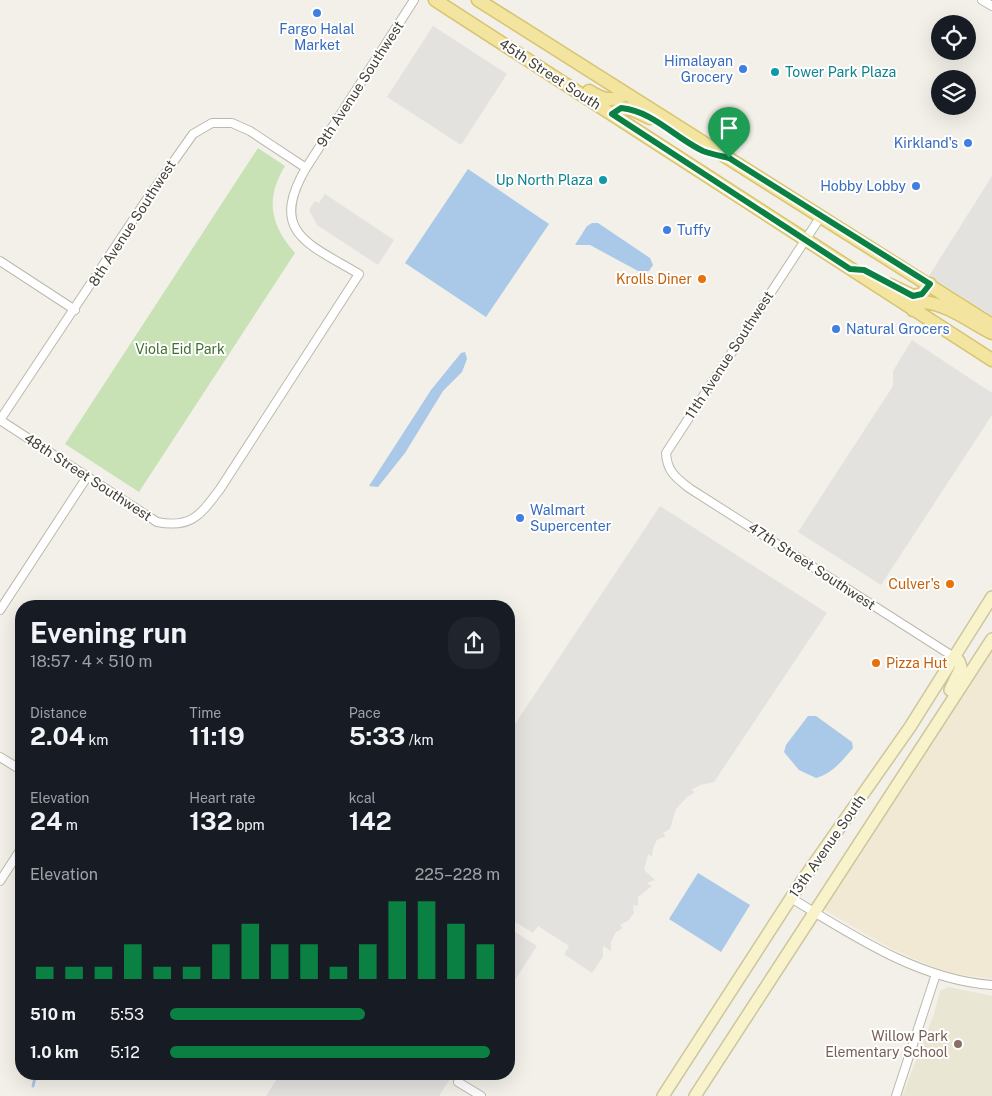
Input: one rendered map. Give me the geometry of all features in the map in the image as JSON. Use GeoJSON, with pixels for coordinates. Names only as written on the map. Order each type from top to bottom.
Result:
{"type":"FeatureCollection","features":[{"type":"Feature","properties":{"kind":"main road","name":"45th Street South"},"geometry":{"type":"LineString","coordinates":[[436,0],[992,360]]}},
{"type":"Feature","properties":{"kind":"main road","name":"45th Street South"},"geometry":{"type":"LineString","coordinates":[[478,0],[930,284],[992,325]]}},
{"type":"Feature","properties":{"kind":"main road"},"geometry":{"type":"LineString","coordinates":[[510,49],[552,67],[598,97],[617,100],[625,94]]}},
{"type":"Feature","properties":{"kind":"main road"},"geometry":{"type":"LineString","coordinates":[[612,114],[621,108],[631,109],[648,117],[703,151],[729,158]]}},
{"type":"Feature","properties":{"kind":"main road"},"geometry":{"type":"LineString","coordinates":[[850,269],[864,270],[913,296],[922,294],[930,284]]}},
{"type":"Feature","properties":{"kind":"main road"},"geometry":{"type":"LineString","coordinates":[[913,310],[923,302],[938,304],[992,334]]}},
{"type":"Feature","properties":{"kind":"main road","name":"13th Avenue South"},"geometry":{"type":"LineString","coordinates":[[663,1096],[791,898],[910,727],[992,597]]}},
{"type":"Feature","properties":{"kind":"main road","name":"13th Avenue South"},"geometry":{"type":"LineString","coordinates":[[695,1096],[992,638]]}},
{"type":"Feature","properties":{"kind":"main road"},"geometry":{"type":"LineString","coordinates":[[905,772],[911,753],[957,677],[961,667],[959,661],[954,657]]}},
{"type":"Feature","properties":{"kind":"main road"},"geometry":{"type":"LineString","coordinates":[[671,1096],[680,1070]]}},
{"type":"Feature","properties":{"kind":"street","name":"9th Avenue Southwest"},"geometry":{"type":"LineString","coordinates":[[306,168],[414,0]]}},
{"type":"Feature","properties":{"kind":"street"},"geometry":{"type":"LineString","coordinates":[[982,0],[992,6]]}},
{"type":"Feature","properties":{"kind":"street","name":"8th Avenue Southwest"},"geometry":{"type":"LineString","coordinates":[[0,420],[193,134],[202,127],[223,121],[250,131],[306,168]]}},
{"type":"Feature","properties":{"kind":"street","name":"48th Street Southwest"},"geometry":{"type":"LineString","coordinates":[[0,420],[157,522],[180,524],[192,520],[203,512],[220,489],[359,274],[309,244],[298,232],[292,220],[290,204],[294,189],[306,168]]}},
{"type":"Feature","properties":{"kind":"street","name":"11th Avenue Southwest"},"geometry":{"type":"LineString","coordinates":[[671,474],[666,463],[666,453],[821,216]]}},
{"type":"Feature","properties":{"kind":"street"},"geometry":{"type":"LineString","coordinates":[[0,261],[75,310]]}},
{"type":"Feature","properties":{"kind":"street","name":"47th Street Southwest"},"geometry":{"type":"LineString","coordinates":[[671,474],[688,488],[954,657]]}},
{"type":"Feature","properties":{"kind":"street"},"geometry":{"type":"LineString","coordinates":[[0,610],[87,478]]}},
{"type":"Feature","properties":{"kind":"street"},"geometry":{"type":"LineString","coordinates":[[0,593],[8,598]]}},
{"type":"Feature","properties":{"kind":"street"},"geometry":{"type":"LineString","coordinates":[[0,757],[15,766]]}},
{"type":"Feature","properties":{"kind":"street"},"geometry":{"type":"LineString","coordinates":[[0,881],[15,857]]}},
{"type":"Feature","properties":{"kind":"street"},"geometry":{"type":"LineString","coordinates":[[791,898],[900,960],[936,974],[976,984],[992,985]]}},
{"type":"Feature","properties":{"kind":"street"},"geometry":{"type":"LineString","coordinates":[[896,1096],[936,974]]}},
{"type":"Feature","properties":{"kind":"street"},"geometry":{"type":"LineString","coordinates":[[458,1082],[482,1096]]}},
{"type":"Feature","properties":{"kind":"shaded area"},"geometry":{"type":"Polygon","coordinates":[[[433,26],[507,74],[461,145],[387,97],[433,26]]]}},
{"type":"Feature","properties":{"kind":"shaded area"},"geometry":{"type":"Polygon","coordinates":[[[992,176],[992,316],[929,276],[992,176]]]}},
{"type":"Feature","properties":{"kind":"shaded area"},"geometry":{"type":"Polygon","coordinates":[[[325,194],[394,240],[378,265],[317,225],[309,210],[315,201],[319,203],[325,194]]]}},
{"type":"Feature","properties":{"kind":"shaded area"},"geometry":{"type":"Polygon","coordinates":[[[912,340],[992,393],[992,415],[881,585],[798,532],[893,386],[893,371],[912,340]]]}},
{"type":"Feature","properties":{"kind":"shaded area"},"geometry":{"type":"Polygon","coordinates":[[[660,506],[827,613],[714,782],[700,785],[691,790],[695,792],[687,797],[676,809],[670,829],[663,833],[666,836],[657,840],[653,848],[652,857],[648,854],[644,870],[655,880],[647,883],[652,886],[638,897],[638,906],[633,905],[634,913],[629,920],[620,925],[623,928],[616,932],[611,942],[611,951],[603,946],[603,957],[592,973],[564,954],[569,946],[538,926],[533,933],[515,922],[515,724],[660,506]]]}},
{"type":"Feature","properties":{"kind":"shaded area"},"geometry":{"type":"Polygon","coordinates":[[[992,649],[992,979],[944,972],[888,947],[823,909],[992,649]]]}},
{"type":"Feature","properties":{"kind":"shaded area"},"geometry":{"type":"Polygon","coordinates":[[[515,932],[537,946],[515,980],[515,932]]]}},
{"type":"Feature","properties":{"kind":"shaded area","name":"Willow Park Elementary School"},"geometry":{"type":"Polygon","coordinates":[[[949,987],[992,996],[992,1096],[902,1096],[934,1014],[940,991],[949,987]]]}},
{"type":"Feature","properties":{"kind":"shaded area"},"geometry":{"type":"Polygon","coordinates":[[[276,1080],[449,1080],[439,1096],[266,1096],[276,1080]]]}},
{"type":"Feature","properties":{"kind":"green space","name":"Viola Eid Park"},"geometry":{"type":"Polygon","coordinates":[[[258,148],[285,166],[275,190],[273,211],[280,232],[295,253],[139,492],[65,444],[258,148]]]}},
{"type":"Feature","properties":{"kind":"water"},"geometry":{"type":"Polygon","coordinates":[[[468,169],[549,224],[486,317],[405,263],[468,169]]]}},
{"type":"Feature","properties":{"kind":"water"},"geometry":{"type":"Polygon","coordinates":[[[592,223],[598,223],[650,258],[653,265],[649,271],[640,272],[590,245],[575,245],[587,226],[592,223]]]}},
{"type":"Feature","properties":{"kind":"water"},"geometry":{"type":"Polygon","coordinates":[[[465,352],[467,359],[462,372],[443,391],[405,453],[378,487],[369,486],[431,390],[461,353],[465,352]]]}},
{"type":"Feature","properties":{"kind":"water"},"geometry":{"type":"Polygon","coordinates":[[[808,716],[816,716],[852,742],[853,748],[832,770],[816,778],[799,770],[784,752],[786,745],[808,716]]]}},
{"type":"Feature","properties":{"kind":"water"},"geometry":{"type":"Polygon","coordinates":[[[698,873],[750,905],[721,952],[669,919],[698,873]]]}},
{"type":"Feature","properties":{"kind":"waterway"},"geometry":{"type":"LineString","coordinates":[[33,1086],[34,1080]]}},
{"type":"Feature","properties":{"kind":"place","name":"Fargo Halal Market"},"geometry":{"type":"Point","coordinates":[317,13]}},
{"type":"Feature","properties":{"kind":"place","name":"Himalayan Grocery"},"geometry":{"type":"Point","coordinates":[743,69]}},
{"type":"Feature","properties":{"kind":"place","name":"Tower Park Plaza"},"geometry":{"type":"Point","coordinates":[775,72]}},
{"type":"Feature","properties":{"kind":"place","name":"Kirkland's"},"geometry":{"type":"Point","coordinates":[968,143]}},
{"type":"Feature","properties":{"kind":"place","name":"Up North Plaza"},"geometry":{"type":"Point","coordinates":[603,180]}},
{"type":"Feature","properties":{"kind":"place","name":"Hobby Lobby"},"geometry":{"type":"Point","coordinates":[916,186]}},
{"type":"Feature","properties":{"kind":"place","name":"Tuffy"},"geometry":{"type":"Point","coordinates":[667,230]}},
{"type":"Feature","properties":{"kind":"place","name":"Krolls Diner"},"geometry":{"type":"Point","coordinates":[702,279]}},
{"type":"Feature","properties":{"kind":"place","name":"Natural Grocers"},"geometry":{"type":"Point","coordinates":[836,329]}},
{"type":"Feature","properties":{"kind":"place","name":"Walmart Supercenter"},"geometry":{"type":"Point","coordinates":[520,518]}},
{"type":"Feature","properties":{"kind":"place","name":"Culver's"},"geometry":{"type":"Point","coordinates":[950,584]}},
{"type":"Feature","properties":{"kind":"place","name":"Pizza Hut"},"geometry":{"type":"Point","coordinates":[876,663]}},
{"type":"Feature","properties":{"kind":"place","name":"Willow Park Elementary School"},"geometry":{"type":"Point","coordinates":[958,1044]}},
{"type":"Feature","properties":{"kind":"route"},"geometry":{"type":"LineString","coordinates":[[621,108],[631,109],[648,117],[703,151],[729,158],[930,284],[922,294],[913,296],[864,270],[850,269],[612,114],[621,108]]}}]}
